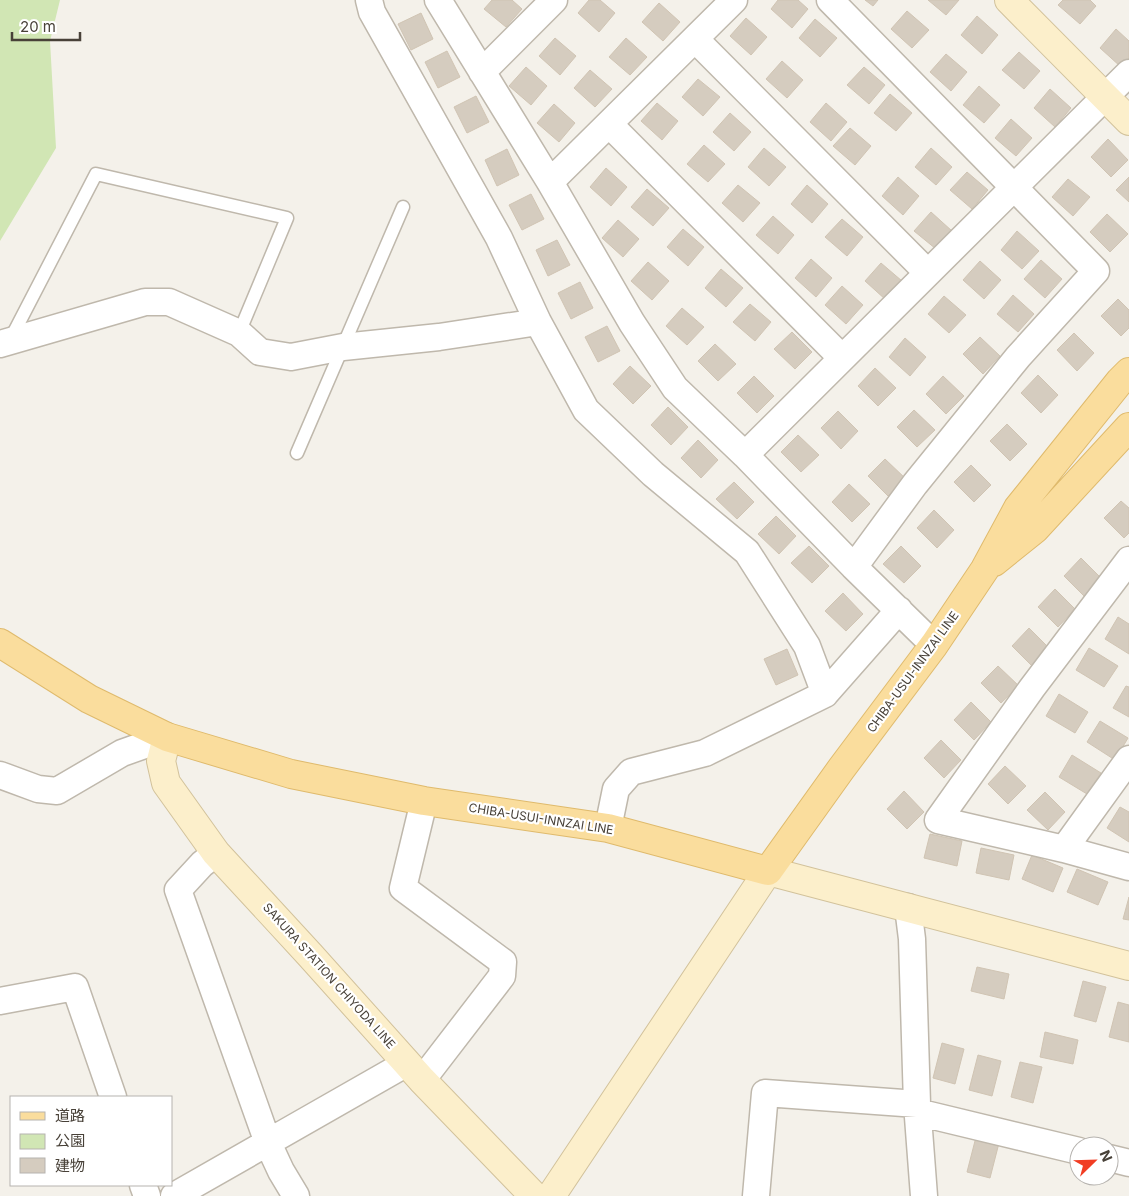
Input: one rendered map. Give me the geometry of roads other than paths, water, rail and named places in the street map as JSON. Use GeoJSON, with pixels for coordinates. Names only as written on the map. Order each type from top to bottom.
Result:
{"type":"FeatureCollection","features":[{"type":"Feature","properties":{"kind":"main road","name":"CHIBA-USUI-INNZAI LINE"},"geometry":{"type":"LineString","coordinates":[[0,643],[89,699],[167,737],[291,774],[424,801],[608,828],[768,871],[841,769],[934,645],[985,570],[1018,508],[1129,372]]}},
{"type":"Feature","properties":{"kind":"main road","name":"CHIBA-USUI-INNZAI LINE"},"geometry":{"type":"LineString","coordinates":[[985,570],[1036,529],[1129,427]]}},
{"type":"Feature","properties":{"kind":"street"},"geometry":{"type":"LineString","coordinates":[[438,0],[550,182],[632,323],[675,388],[745,455],[854,567],[934,645]]}},
{"type":"Feature","properties":{"kind":"street"},"geometry":{"type":"LineString","coordinates":[[482,72],[554,0]]}},
{"type":"Feature","properties":{"kind":"street"},"geometry":{"type":"LineString","coordinates":[[550,182],[734,0]]}},
{"type":"Feature","properties":{"kind":"street"},"geometry":{"type":"LineString","coordinates":[[830,0],[1096,271],[1018,357],[915,484],[854,567]]}},
{"type":"Feature","properties":{"kind":"street"},"geometry":{"type":"LineString","coordinates":[[1009,0],[1129,121]]}},
{"type":"Feature","properties":{"kind":"street"},"geometry":{"type":"LineString","coordinates":[[375,4],[499,238],[538,322],[586,410],[653,474],[747,552],[807,646],[825,694]]}},
{"type":"Feature","properties":{"kind":"street"},"geometry":{"type":"LineString","coordinates":[[695,38],[928,273]]}},
{"type":"Feature","properties":{"kind":"street"},"geometry":{"type":"LineString","coordinates":[[745,455],[1129,73]]}},
{"type":"Feature","properties":{"kind":"street"},"geometry":{"type":"LineString","coordinates":[[609,124],[842,358]]}},
{"type":"Feature","properties":{"kind":"street"},"geometry":{"type":"LineString","coordinates":[[4,343],[145,302],[169,302],[239,333],[260,352],[291,357],[343,347],[439,337],[538,322]]}},
{"type":"Feature","properties":{"kind":"street"},"geometry":{"type":"LineString","coordinates":[[1129,560],[1032,688],[938,820],[1064,849],[1129,867]]}},
{"type":"Feature","properties":{"kind":"street"},"geometry":{"type":"LineString","coordinates":[[608,828],[616,789],[631,772],[705,753],[825,694],[899,610]]}},
{"type":"Feature","properties":{"kind":"street"},"geometry":{"type":"LineString","coordinates":[[0,775],[38,789],[57,791],[122,753],[167,737]]}},
{"type":"Feature","properties":{"kind":"street","name":"SAKURA STATION CHIYODA LINE"},"geometry":{"type":"LineString","coordinates":[[167,737],[161,762],[166,783],[216,853],[415,1072],[534,1196]]}},
{"type":"Feature","properties":{"kind":"street"},"geometry":{"type":"LineString","coordinates":[[1064,849],[1129,759]]}},
{"type":"Feature","properties":{"kind":"street"},"geometry":{"type":"LineString","coordinates":[[174,1196],[268,1143],[415,1072],[502,976],[502,962],[403,888],[424,801]]}},
{"type":"Feature","properties":{"kind":"street"},"geometry":{"type":"LineString","coordinates":[[216,853],[202,864],[178,890],[268,1143],[281,1171],[296,1196]]}},
{"type":"Feature","properties":{"kind":"street"},"geometry":{"type":"LineString","coordinates":[[551,1196],[768,871],[1129,966]]}},
{"type":"Feature","properties":{"kind":"street"},"geometry":{"type":"LineString","coordinates":[[908,907],[912,939],[917,1108],[924,1196]]}},
{"type":"Feature","properties":{"kind":"street"},"geometry":{"type":"LineString","coordinates":[[0,1001],[75,987],[113,1096]]}},
{"type":"Feature","properties":{"kind":"street"},"geometry":{"type":"LineString","coordinates":[[756,1196],[765,1093],[917,1108],[1069,1148]]}},
{"type":"Feature","properties":{"kind":"lane"},"geometry":{"type":"LineString","coordinates":[[4,343],[96,174],[287,218],[239,333]]}},
{"type":"Feature","properties":{"kind":"lane"},"geometry":{"type":"LineString","coordinates":[[297,453],[403,208]]}}]}
